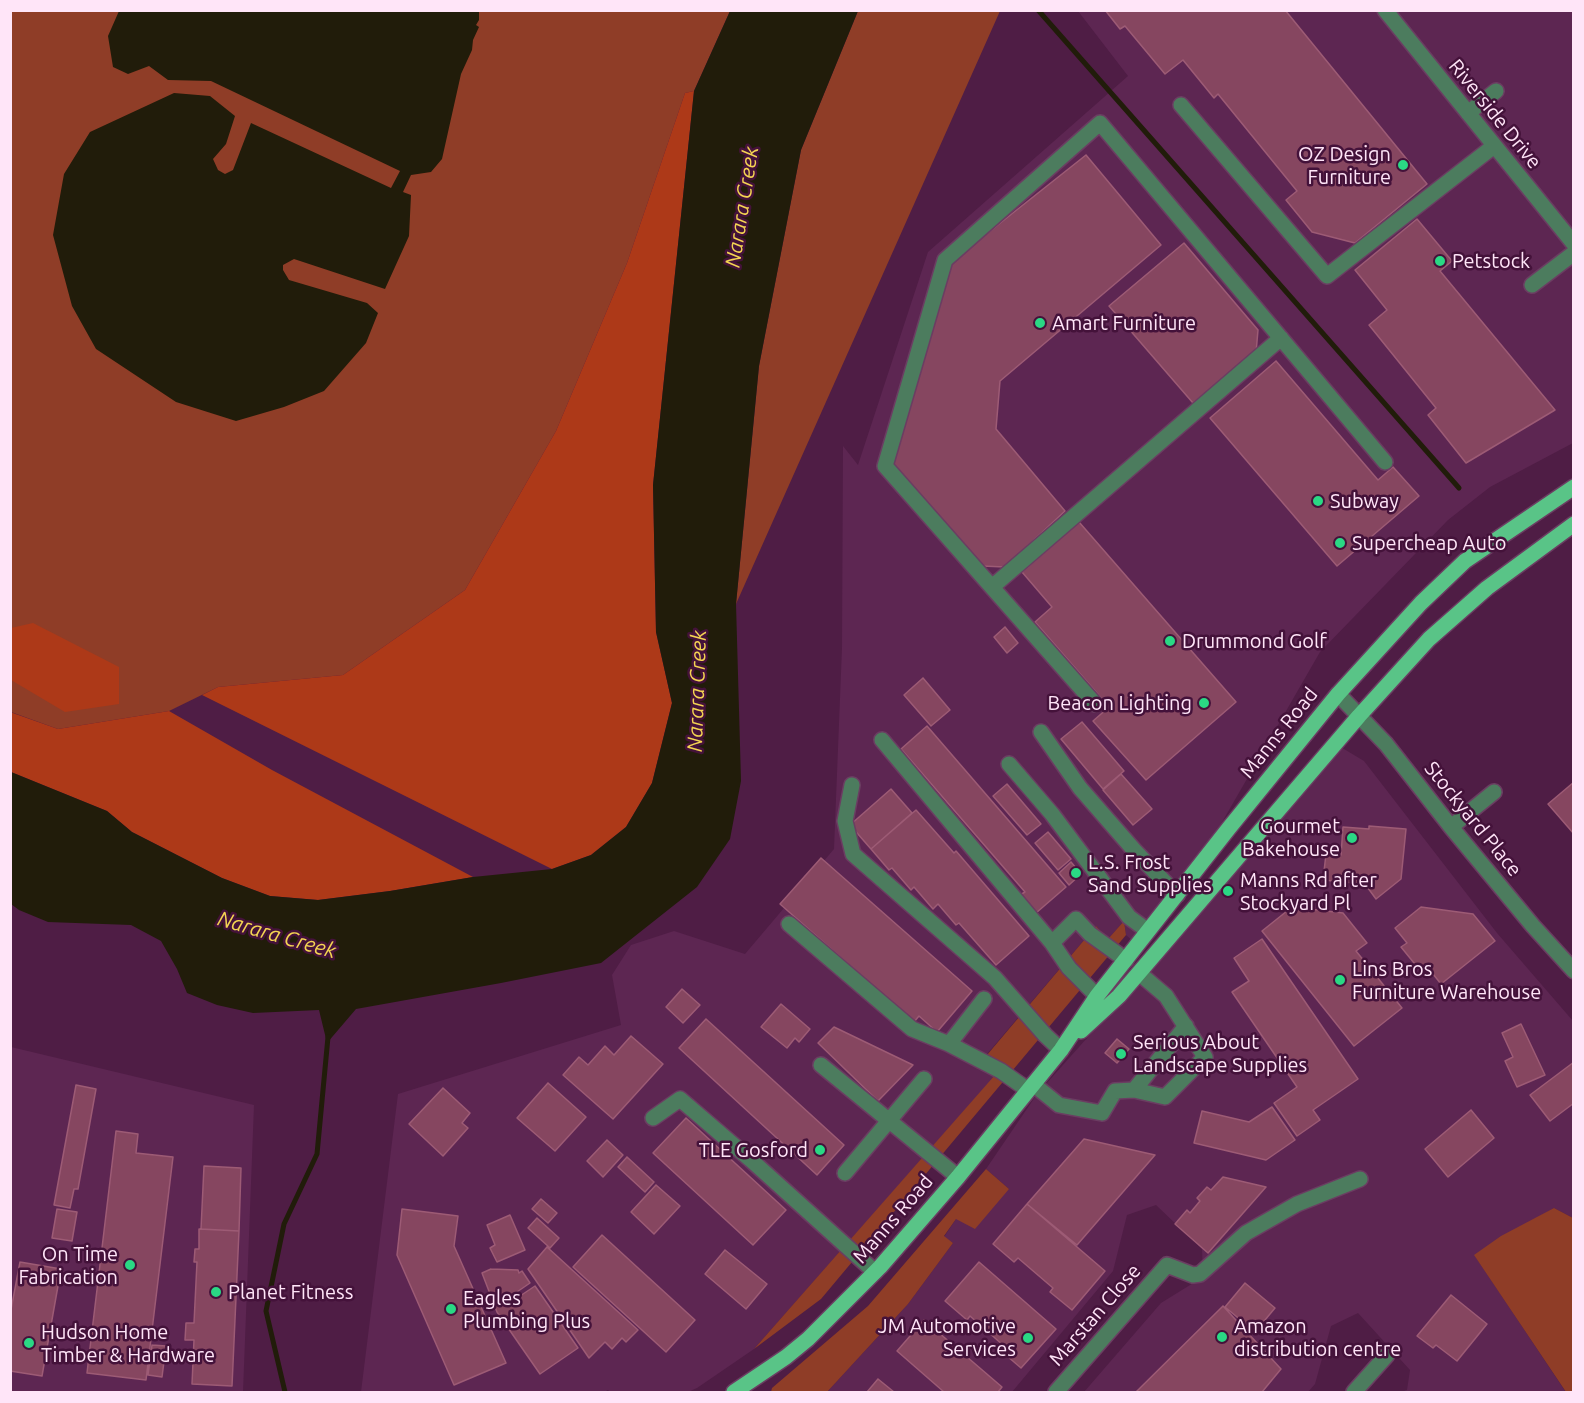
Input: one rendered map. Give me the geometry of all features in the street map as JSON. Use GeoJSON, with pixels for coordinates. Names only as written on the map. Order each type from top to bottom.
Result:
{"type":"FeatureCollection","features":[{"type":"Feature","properties":{"kind":"main road","name":"Manns Road"},"geometry":{"type":"LineString","coordinates":[[734,1392],[786,1357],[808,1339],[875,1272],[958,1177],[1061,1050],[1097,996],[1229,828],[1338,694],[1421,603],[1465,561],[1574,487]]}},
{"type":"Feature","properties":{"kind":"main road","name":"Manns Road"},"geometry":{"type":"LineString","coordinates":[[1061,1050],[1119,996],[1359,716],[1429,639],[1487,588],[1574,524]]}},
{"type":"Feature","properties":{"kind":"street","name":"Riverside Drive"},"geometry":{"type":"LineString","coordinates":[[1384,10],[1574,244]]}},
{"type":"Feature","properties":{"kind":"street"},"geometry":{"type":"LineString","coordinates":[[1468,113],[1496,91]]}},
{"type":"Feature","properties":{"kind":"street"},"geometry":{"type":"LineString","coordinates":[[1181,105],[1327,276],[1494,146]]}},
{"type":"Feature","properties":{"kind":"street"},"geometry":{"type":"LineString","coordinates":[[1095,704],[885,466],[945,260],[1100,123],[1385,462]]}},
{"type":"Feature","properties":{"kind":"street"},"geometry":{"type":"LineString","coordinates":[[1532,285],[1574,253]]}},
{"type":"Feature","properties":{"kind":"street"},"geometry":{"type":"LineString","coordinates":[[992,587],[1281,338]]}},
{"type":"Feature","properties":{"kind":"street","name":"Stockyard Place"},"geometry":{"type":"LineString","coordinates":[[1338,694],[1386,744],[1451,827],[1533,926],[1574,971]]}},
{"type":"Feature","properties":{"kind":"street"},"geometry":{"type":"LineString","coordinates":[[1041,732],[1080,788],[1177,895]]}},
{"type":"Feature","properties":{"kind":"street"},"geometry":{"type":"LineString","coordinates":[[882,740],[1052,943],[1069,968],[1097,996]]}},
{"type":"Feature","properties":{"kind":"street"},"geometry":{"type":"LineString","coordinates":[[1009,764],[1052,814],[1129,917],[1149,931]]}},
{"type":"Feature","properties":{"kind":"street"},"geometry":{"type":"LineString","coordinates":[[852,785],[845,821],[854,854],[995,978],[1061,1050]]}},
{"type":"Feature","properties":{"kind":"street"},"geometry":{"type":"LineString","coordinates":[[1451,827],[1494,792]]}},
{"type":"Feature","properties":{"kind":"street"},"geometry":{"type":"LineString","coordinates":[[1052,943],[1076,919],[1090,933],[1126,960]]}},
{"type":"Feature","properties":{"kind":"street"},"geometry":{"type":"LineString","coordinates":[[789,924],[912,1029],[949,1044],[1059,1105],[1102,1113],[1114,1091],[1134,1090],[1164,1097],[1205,1057],[1167,996],[1139,973]]}},
{"type":"Feature","properties":{"kind":"street"},"geometry":{"type":"LineString","coordinates":[[949,1044],[984,999]]}},
{"type":"Feature","properties":{"kind":"street"},"geometry":{"type":"LineString","coordinates":[[1134,1090],[1186,1026]]}},
{"type":"Feature","properties":{"kind":"street"},"geometry":{"type":"LineString","coordinates":[[821,1065],[958,1177]]}},
{"type":"Feature","properties":{"kind":"street"},"geometry":{"type":"LineString","coordinates":[[845,1173],[924,1079]]}},
{"type":"Feature","properties":{"kind":"street"},"geometry":{"type":"LineString","coordinates":[[653,1118],[680,1099],[875,1272]]}},
{"type":"Feature","properties":{"kind":"street","name":"Marstan Close"},"geometry":{"type":"LineString","coordinates":[[1056,1392],[1167,1265],[1193,1275],[1200,1274],[1246,1233],[1297,1204],[1360,1179]]}},
{"type":"Feature","properties":{"kind":"street"},"geometry":{"type":"LineString","coordinates":[[1354,1392],[1387,1355]]}},
{"type":"Feature","properties":{"kind":"shaded area"},"geometry":{"type":"Polygon","coordinates":[[[11,11],[730,11],[694,91],[685,93],[627,263],[556,431],[465,590],[343,675],[218,687],[169,711],[58,729],[11,712],[11,11]]]}},
{"type":"Feature","properties":{"kind":"shaded area"},"geometry":{"type":"Polygon","coordinates":[[[858,11],[1000,11],[736,604],[759,366],[801,150],[858,11]]]}},
{"type":"Feature","properties":{"kind":"shaded area"},"geometry":{"type":"Polygon","coordinates":[[[1078,11],[1573,11],[1573,443],[1490,487],[1448,520],[1320,652],[1202,857],[1134,942],[1126,935],[1124,921],[1108,939],[1096,926],[976,1067],[996,1075],[754,1349],[688,1392],[610,1392],[608,1390],[604,1392],[361,1392],[398,1094],[621,1025],[612,975],[631,945],[674,931],[745,954],[834,849],[842,648],[843,446],[858,465],[928,252],[1128,76],[1078,11]]]}},
{"type":"Feature","properties":{"kind":"shaded area"},"geometry":{"type":"Polygon","coordinates":[[[694,91],[653,485],[656,632],[672,703],[652,783],[626,827],[591,855],[552,869],[202,695],[218,687],[343,675],[465,590],[556,431],[627,263],[685,93],[694,91]]]}},
{"type":"Feature","properties":{"kind":"shaded area"},"geometry":{"type":"Polygon","coordinates":[[[33,623],[119,667],[119,704],[65,712],[11,680],[11,628],[33,623]]]}},
{"type":"Feature","properties":{"kind":"shaded area"},"geometry":{"type":"Polygon","coordinates":[[[169,711],[272,770],[473,877],[318,900],[270,896],[222,878],[132,832],[107,811],[11,772],[10,712],[58,729],[169,711]]]}},
{"type":"Feature","properties":{"kind":"shaded area"},"geometry":{"type":"Polygon","coordinates":[[[1339,746],[1364,761],[1497,933],[1573,1021],[1573,1218],[1554,1208],[1475,1256],[1565,1391],[1401,1392],[1407,1390],[1410,1370],[1358,1313],[1331,1326],[1315,1384],[1308,1392],[1084,1392],[1161,1303],[1203,1277],[1202,1249],[1156,1205],[1127,1215],[1113,1271],[1012,1392],[827,1392],[908,1304],[953,1243],[944,1237],[956,1219],[1009,1189],[986,1169],[1037,1094],[1121,1000],[1339,746]]]}},
{"type":"Feature","properties":{"kind":"shaded area"},"geometry":{"type":"Polygon","coordinates":[[[1124,921],[1126,935],[821,1299],[754,1349],[995,1075],[976,1068],[1096,926],[1108,939],[1124,921]]]}},
{"type":"Feature","properties":{"kind":"shaded area"},"geometry":{"type":"Polygon","coordinates":[[[11,1047],[254,1105],[243,1392],[11,1392],[11,1047]]]}},
{"type":"Feature","properties":{"kind":"shaded area"},"geometry":{"type":"Polygon","coordinates":[[[986,1169],[1009,1189],[975,1229],[956,1219],[944,1236],[953,1243],[908,1304],[827,1392],[771,1392],[772,1388],[868,1306],[986,1169]]]}},
{"type":"Feature","properties":{"kind":"shaded area"},"geometry":{"type":"Polygon","coordinates":[[[1554,1208],[1573,1218],[1573,1392],[1566,1392],[1474,1255],[1501,1236],[1554,1208]]]}},
{"type":"Feature","properties":{"kind":"water"},"geometry":{"type":"Polygon","coordinates":[[[119,11],[479,11],[479,20],[476,25],[479,27],[461,74],[442,159],[431,172],[411,175],[403,192],[411,195],[409,236],[385,289],[294,259],[283,265],[283,270],[289,280],[367,303],[378,313],[366,343],[324,391],[284,407],[236,421],[176,402],[96,349],[72,306],[53,235],[64,174],[90,132],[174,93],[210,96],[235,116],[226,144],[213,159],[218,170],[225,174],[233,170],[251,123],[391,188],[400,171],[211,81],[168,80],[149,66],[128,74],[113,67],[108,36],[119,11]]]}},
{"type":"Feature","properties":{"kind":"water","name":"Narara Creek"},"geometry":{"type":"Polygon","coordinates":[[[730,11],[858,11],[801,150],[759,366],[736,604],[741,781],[730,839],[697,887],[601,963],[356,1009],[327,1043],[319,1010],[253,1013],[217,1005],[187,993],[161,941],[131,925],[48,922],[19,910],[11,904],[11,772],[107,811],[132,832],[222,878],[270,896],[318,900],[473,877],[552,869],[591,855],[626,827],[652,783],[672,703],[656,632],[653,485],[694,91],[730,11]]]}},
{"type":"Feature","properties":{"kind":"building"},"geometry":{"type":"Polygon","coordinates":[[[1105,10],[1285,10],[1427,184],[1355,243],[1312,232],[1286,200],[1297,191],[1218,94],[1214,98],[1183,60],[1165,74],[1125,26],[1120,29],[1105,10]]]}},
{"type":"Feature","properties":{"kind":"building"},"geometry":{"type":"Polygon","coordinates":[[[1086,155],[1161,245],[1000,381],[996,429],[1065,511],[1005,567],[982,566],[892,462],[946,266],[1086,155]]]}},
{"type":"Feature","properties":{"kind":"building"},"geometry":{"type":"Polygon","coordinates":[[[1417,219],[1452,261],[1440,271],[1555,410],[1466,463],[1428,415],[1436,408],[1369,325],[1387,310],[1355,270],[1417,219]]]}},
{"type":"Feature","properties":{"kind":"building"},"geometry":{"type":"Polygon","coordinates":[[[1184,243],[1258,330],[1256,353],[1193,403],[1109,306],[1184,243]]]}},
{"type":"Feature","properties":{"kind":"building"},"geometry":{"type":"Polygon","coordinates":[[[1276,361],[1378,480],[1393,467],[1419,496],[1337,566],[1210,418],[1276,361]]]}},
{"type":"Feature","properties":{"kind":"building"},"geometry":{"type":"Polygon","coordinates":[[[1079,522],[1236,702],[1146,780],[1093,721],[1109,707],[1035,622],[1052,607],[1022,572],[1079,522]]]}},
{"type":"Feature","properties":{"kind":"building"},"geometry":{"type":"Polygon","coordinates":[[[1005,627],[1018,643],[1007,653],[994,637],[1005,627]]]}},
{"type":"Feature","properties":{"kind":"building"},"geometry":{"type":"Polygon","coordinates":[[[923,678],[950,710],[931,726],[904,695],[923,678]]]}},
{"type":"Feature","properties":{"kind":"building"},"geometry":{"type":"Polygon","coordinates":[[[1082,722],[1124,771],[1103,789],[1061,739],[1082,722]]]}},
{"type":"Feature","properties":{"kind":"building"},"geometry":{"type":"Polygon","coordinates":[[[927,726],[1066,887],[1036,913],[1020,895],[1025,892],[901,749],[927,726]]]}},
{"type":"Feature","properties":{"kind":"building"},"geometry":{"type":"Polygon","coordinates":[[[1121,774],[1152,809],[1133,825],[1103,790],[1121,774]]]}},
{"type":"Feature","properties":{"kind":"building"},"geometry":{"type":"Polygon","coordinates":[[[1574,782],[1574,834],[1548,804],[1574,782]]]}},
{"type":"Feature","properties":{"kind":"building"},"geometry":{"type":"Polygon","coordinates":[[[1007,784],[1041,824],[1027,835],[993,796],[1007,784]]]}},
{"type":"Feature","properties":{"kind":"building"},"geometry":{"type":"Polygon","coordinates":[[[891,789],[912,813],[871,849],[850,825],[891,789]]]}},
{"type":"Feature","properties":{"kind":"building"},"geometry":{"type":"Polygon","coordinates":[[[916,810],[954,853],[956,851],[1029,936],[996,965],[959,923],[956,925],[938,904],[933,909],[914,887],[911,890],[871,849],[916,810]]]}},
{"type":"Feature","properties":{"kind":"building"},"geometry":{"type":"Polygon","coordinates":[[[1369,826],[1406,829],[1401,879],[1376,899],[1365,884],[1323,880],[1326,854],[1341,855],[1343,827],[1369,829],[1369,826]]]}},
{"type":"Feature","properties":{"kind":"building"},"geometry":{"type":"Polygon","coordinates":[[[1048,832],[1071,859],[1058,870],[1035,843],[1048,832]]]}},
{"type":"Feature","properties":{"kind":"building"},"geometry":{"type":"Polygon","coordinates":[[[821,858],[972,991],[937,1032],[919,1016],[914,1022],[780,904],[821,858]]]}},
{"type":"Feature","properties":{"kind":"building"},"geometry":{"type":"Polygon","coordinates":[[[1071,862],[1081,874],[1069,885],[1059,873],[1071,862]]]}},
{"type":"Feature","properties":{"kind":"building","name":"Lins Bros Furniture Warehouse"},"geometry":{"type":"Polygon","coordinates":[[[1292,907],[1343,913],[1367,943],[1356,951],[1402,1008],[1354,1046],[1262,931],[1292,907]]]}},
{"type":"Feature","properties":{"kind":"building"},"geometry":{"type":"Polygon","coordinates":[[[1421,907],[1473,914],[1495,941],[1441,984],[1429,969],[1423,974],[1401,947],[1407,943],[1395,928],[1421,907]]]}},
{"type":"Feature","properties":{"kind":"building"},"geometry":{"type":"Polygon","coordinates":[[[1262,939],[1358,1079],[1313,1110],[1320,1120],[1297,1136],[1274,1103],[1297,1087],[1232,992],[1249,981],[1234,958],[1262,939]]]}},
{"type":"Feature","properties":{"kind":"building"},"geometry":{"type":"Polygon","coordinates":[[[682,989],[700,1005],[683,1023],[666,1007],[682,989]]]}},
{"type":"Feature","properties":{"kind":"building"},"geometry":{"type":"Polygon","coordinates":[[[781,1004],[810,1029],[799,1042],[795,1038],[787,1048],[761,1027],[781,1004]]]}},
{"type":"Feature","properties":{"kind":"building"},"geometry":{"type":"Polygon","coordinates":[[[706,1019],[844,1145],[817,1175],[679,1048],[706,1019]]]}},
{"type":"Feature","properties":{"kind":"building"},"geometry":{"type":"Polygon","coordinates":[[[1521,1024],[1545,1075],[1517,1087],[1505,1061],[1513,1057],[1502,1033],[1521,1024]]]}},
{"type":"Feature","properties":{"kind":"building"},"geometry":{"type":"Polygon","coordinates":[[[834,1027],[913,1065],[878,1101],[818,1043],[834,1027]]]}},
{"type":"Feature","properties":{"kind":"building"},"geometry":{"type":"Polygon","coordinates":[[[631,1036],[663,1064],[613,1119],[563,1075],[579,1057],[588,1065],[605,1046],[614,1055],[631,1036]]]}},
{"type":"Feature","properties":{"kind":"building"},"geometry":{"type":"Polygon","coordinates":[[[1117,1039],[1129,1049],[1117,1063],[1105,1053],[1117,1039]]]}},
{"type":"Feature","properties":{"kind":"building"},"geometry":{"type":"Polygon","coordinates":[[[1574,1062],[1574,1103],[1550,1121],[1530,1095],[1574,1062]]]}},
{"type":"Feature","properties":{"kind":"building"},"geometry":{"type":"Polygon","coordinates":[[[548,1083],[586,1117],[555,1151],[517,1118],[548,1083]]]}},
{"type":"Feature","properties":{"kind":"building"},"geometry":{"type":"Polygon","coordinates":[[[76,1085],[96,1089],[78,1189],[74,1189],[70,1208],[54,1205],[76,1085]]]}},
{"type":"Feature","properties":{"kind":"building"},"geometry":{"type":"Polygon","coordinates":[[[443,1088],[470,1113],[462,1123],[468,1128],[443,1156],[409,1124],[443,1088]]]}},
{"type":"Feature","properties":{"kind":"building"},"geometry":{"type":"Polygon","coordinates":[[[1272,1107],[1295,1140],[1266,1160],[1194,1143],[1202,1111],[1249,1122],[1272,1107]]]}},
{"type":"Feature","properties":{"kind":"building"},"geometry":{"type":"Polygon","coordinates":[[[1471,1110],[1494,1138],[1448,1177],[1425,1149],[1471,1110]]]}},
{"type":"Feature","properties":{"kind":"building"},"geometry":{"type":"Polygon","coordinates":[[[686,1118],[786,1210],[753,1245],[653,1153],[686,1118]]]}},
{"type":"Feature","properties":{"kind":"building","name":"On Time Fabrication"},"geometry":{"type":"Polygon","coordinates":[[[116,1131],[138,1134],[136,1153],[173,1157],[146,1380],[87,1373],[116,1131]]]}},
{"type":"Feature","properties":{"kind":"building"},"geometry":{"type":"Polygon","coordinates":[[[1084,1139],[1155,1155],[1077,1245],[1027,1204],[1084,1139]]]}},
{"type":"Feature","properties":{"kind":"building"},"geometry":{"type":"Polygon","coordinates":[[[607,1140],[623,1155],[603,1177],[587,1161],[607,1140]]]}},
{"type":"Feature","properties":{"kind":"building"},"geometry":{"type":"Polygon","coordinates":[[[627,1157],[654,1182],[645,1192],[618,1167],[627,1157]]]}},
{"type":"Feature","properties":{"kind":"building"},"geometry":{"type":"Polygon","coordinates":[[[204,1166],[241,1168],[239,1231],[201,1229],[204,1166]]]}},
{"type":"Feature","properties":{"kind":"building"},"geometry":{"type":"Polygon","coordinates":[[[1223,1177],[1266,1187],[1208,1253],[1175,1224],[1187,1210],[1190,1213],[1200,1201],[1197,1198],[1207,1187],[1211,1190],[1223,1177]]]}},
{"type":"Feature","properties":{"kind":"building"},"geometry":{"type":"Polygon","coordinates":[[[656,1185],[680,1206],[654,1234],[631,1212],[656,1185]]]}},
{"type":"Feature","properties":{"kind":"building"},"geometry":{"type":"Polygon","coordinates":[[[541,1199],[557,1213],[548,1223],[532,1209],[541,1199]]]}},
{"type":"Feature","properties":{"kind":"building"},"geometry":{"type":"Polygon","coordinates":[[[1027,1204],[1105,1271],[1072,1310],[1050,1292],[1053,1288],[1018,1258],[1014,1262],[993,1244],[1027,1204]]]}},
{"type":"Feature","properties":{"kind":"building"},"geometry":{"type":"Polygon","coordinates":[[[57,1209],[77,1212],[72,1241],[52,1238],[57,1209]]]}},
{"type":"Feature","properties":{"kind":"building","name":"Eagles Plumbing Plus"},"geometry":{"type":"Polygon","coordinates":[[[402,1209],[458,1216],[454,1246],[506,1363],[454,1385],[397,1255],[402,1209]]]}},
{"type":"Feature","properties":{"kind":"building"},"geometry":{"type":"Polygon","coordinates":[[[510,1215],[525,1250],[497,1262],[490,1248],[495,1245],[487,1225],[510,1215]]]}},
{"type":"Feature","properties":{"kind":"building"},"geometry":{"type":"Polygon","coordinates":[[[537,1218],[559,1238],[550,1248],[528,1228],[537,1218]]]}},
{"type":"Feature","properties":{"kind":"building","name":"Planet Fitness"},"geometry":{"type":"Polygon","coordinates":[[[199,1229],[239,1231],[232,1386],[192,1384],[194,1340],[185,1340],[186,1323],[194,1323],[197,1262],[194,1262],[195,1249],[199,1249],[199,1229]]]}},
{"type":"Feature","properties":{"kind":"building"},"geometry":{"type":"Polygon","coordinates":[[[602,1235],[695,1320],[666,1352],[573,1267],[602,1235]]]}},
{"type":"Feature","properties":{"kind":"building"},"geometry":{"type":"Polygon","coordinates":[[[547,1247],[638,1330],[626,1342],[622,1338],[612,1349],[605,1342],[589,1358],[528,1269],[547,1247]]]}},
{"type":"Feature","properties":{"kind":"building"},"geometry":{"type":"Polygon","coordinates":[[[725,1250],[767,1284],[746,1309],[705,1274],[725,1250]]]}},
{"type":"Feature","properties":{"kind":"building","name":"Hudson Home Timber & Hardware"},"geometry":{"type":"Polygon","coordinates":[[[20,1262],[61,1269],[42,1376],[10,1371],[10,1315],[20,1262]]]}},
{"type":"Feature","properties":{"kind":"building"},"geometry":{"type":"Polygon","coordinates":[[[979,1262],[1056,1329],[1021,1368],[1000,1350],[1004,1346],[970,1316],[967,1320],[945,1301],[979,1262]]]}},
{"type":"Feature","properties":{"kind":"building"},"geometry":{"type":"Polygon","coordinates":[[[491,1269],[518,1270],[519,1273],[522,1271],[530,1283],[511,1296],[514,1300],[535,1286],[578,1348],[540,1374],[497,1312],[482,1273],[491,1269]]]}},
{"type":"Feature","properties":{"kind":"building"},"geometry":{"type":"Polygon","coordinates":[[[1245,1283],[1275,1308],[1255,1332],[1225,1307],[1245,1283]]]}},
{"type":"Feature","properties":{"kind":"building"},"geometry":{"type":"Polygon","coordinates":[[[1451,1295],[1487,1324],[1457,1361],[1436,1345],[1433,1348],[1417,1336],[1451,1295]]]}},
{"type":"Feature","properties":{"kind":"building","name":"Amazon distribution centre"},"geometry":{"type":"Polygon","coordinates":[[[1223,1306],[1281,1369],[1262,1392],[1136,1392],[1223,1306]]]}},
{"type":"Feature","properties":{"kind":"building"},"geometry":{"type":"Polygon","coordinates":[[[924,1320],[1002,1387],[998,1392],[944,1392],[897,1351],[924,1320]]]}},
{"type":"Feature","properties":{"kind":"building"},"geometry":{"type":"Polygon","coordinates":[[[152,1345],[166,1346],[162,1377],[148,1375],[152,1345]]]}},
{"type":"Feature","properties":{"kind":"building"},"geometry":{"type":"Polygon","coordinates":[[[878,1379],[894,1392],[867,1392],[878,1379]]]}},
{"type":"Feature","properties":{"kind":"waterway"},"geometry":{"type":"LineString","coordinates":[[1038,10],[1459,488]]}},
{"type":"Feature","properties":{"kind":"waterway"},"geometry":{"type":"LineString","coordinates":[[285,1392],[266,1311],[284,1224],[317,1154],[328,1037]]}},
{"type":"Feature","properties":{"kind":"place","name":"OZ Design Furniture"},"geometry":{"type":"Point","coordinates":[1403,165]}},
{"type":"Feature","properties":{"kind":"place","name":"Petstock"},"geometry":{"type":"Point","coordinates":[1440,261]}},
{"type":"Feature","properties":{"kind":"place","name":"Amart Furniture"},"geometry":{"type":"Point","coordinates":[1040,323]}},
{"type":"Feature","properties":{"kind":"place","name":"Subway"},"geometry":{"type":"Point","coordinates":[1318,501]}},
{"type":"Feature","properties":{"kind":"place","name":"Supercheap Auto"},"geometry":{"type":"Point","coordinates":[1340,543]}},
{"type":"Feature","properties":{"kind":"place","name":"Drummond Golf"},"geometry":{"type":"Point","coordinates":[1170,641]}},
{"type":"Feature","properties":{"kind":"place","name":"Beacon Lighting"},"geometry":{"type":"Point","coordinates":[1204,703]}},
{"type":"Feature","properties":{"kind":"place","name":"Gourmet Bakehouse"},"geometry":{"type":"Point","coordinates":[1352,838]}},
{"type":"Feature","properties":{"kind":"place","name":"L.S. Frost Sand Supplies"},"geometry":{"type":"Point","coordinates":[1076,873]}},
{"type":"Feature","properties":{"kind":"place","name":"Manns Rd after Stockyard Pl"},"geometry":{"type":"Point","coordinates":[1228,891]}},
{"type":"Feature","properties":{"kind":"place","name":"Lins Bros Furniture Warehouse"},"geometry":{"type":"Point","coordinates":[1340,980]}},
{"type":"Feature","properties":{"kind":"place","name":"Serious About Landscape Supplies"},"geometry":{"type":"Point","coordinates":[1121,1054]}},
{"type":"Feature","properties":{"kind":"place","name":"TLE Gosford"},"geometry":{"type":"Point","coordinates":[820,1150]}},
{"type":"Feature","properties":{"kind":"place","name":"On Time Fabrication"},"geometry":{"type":"Point","coordinates":[130,1265]}},
{"type":"Feature","properties":{"kind":"place","name":"Planet Fitness"},"geometry":{"type":"Point","coordinates":[216,1292]}},
{"type":"Feature","properties":{"kind":"place","name":"Eagles Plumbing Plus"},"geometry":{"type":"Point","coordinates":[451,1309]}},
{"type":"Feature","properties":{"kind":"place","name":"Amazon distribution centre"},"geometry":{"type":"Point","coordinates":[1222,1337]}},
{"type":"Feature","properties":{"kind":"place","name":"JM Automotive Services"},"geometry":{"type":"Point","coordinates":[1028,1338]}},
{"type":"Feature","properties":{"kind":"place","name":"Hudson Home Timber & Hardware"},"geometry":{"type":"Point","coordinates":[29,1343]}}]}
